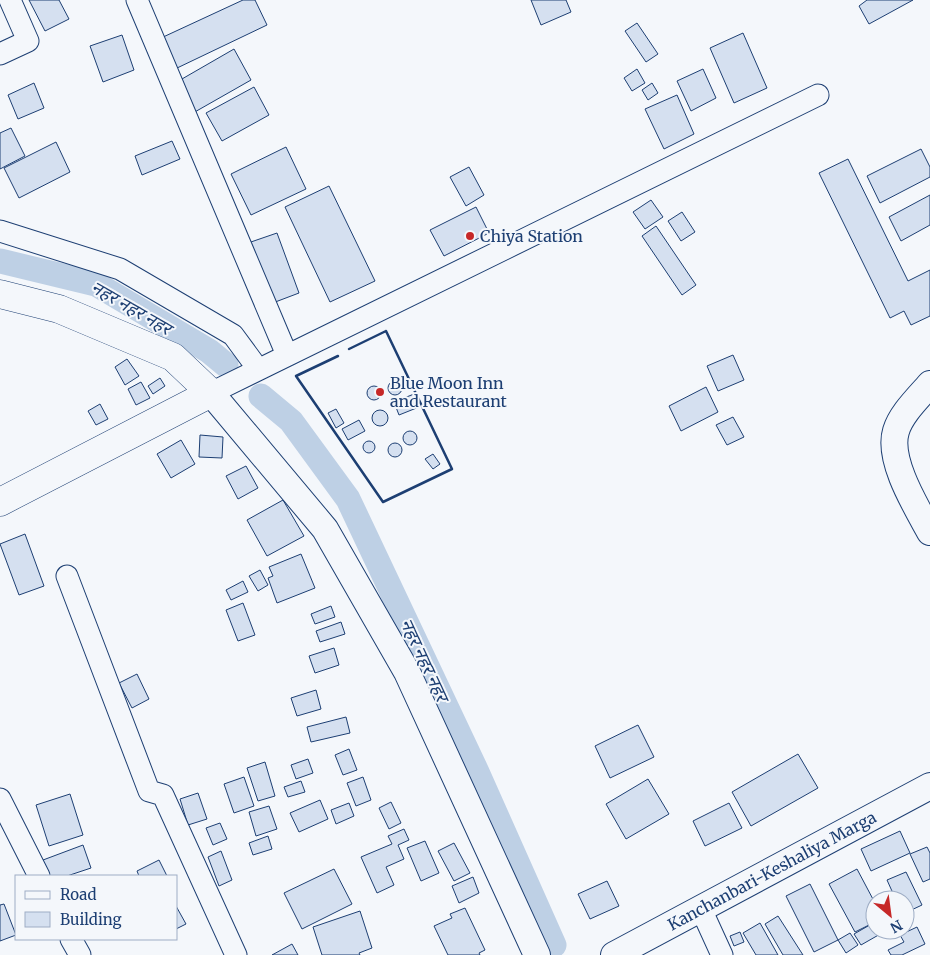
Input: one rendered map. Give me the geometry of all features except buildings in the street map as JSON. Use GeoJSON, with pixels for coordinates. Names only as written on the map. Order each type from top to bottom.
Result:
{"type":"FeatureCollection","features":[{"type":"Feature","properties":{"kind":"main road"},"geometry":{"type":"LineString","coordinates":[[0,294],[59,309],[173,357],[211,394],[0,502]]}},
{"type":"Feature","properties":{"kind":"street"},"geometry":{"type":"LineString","coordinates":[[0,54],[28,41],[10,0]]}},
{"type":"Feature","properties":{"kind":"street"},"geometry":{"type":"LineString","coordinates":[[137,0],[287,355]]}},
{"type":"Feature","properties":{"kind":"street"},"geometry":{"type":"LineString","coordinates":[[537,955],[406,672],[325,529],[211,394],[258,369],[818,95]]}},
{"type":"Feature","properties":{"kind":"street"},"geometry":{"type":"LineString","coordinates":[[0,232],[120,269],[233,334],[258,369]]}},
{"type":"Feature","properties":{"kind":"street"},"geometry":{"type":"LineString","coordinates":[[930,384],[909,409],[896,432],[896,457],[903,483],[930,532]]}},
{"type":"Feature","properties":{"kind":"street"},"geometry":{"type":"LineString","coordinates":[[68,576],[149,791],[163,795],[236,955]]}},
{"type":"Feature","properties":{"kind":"street","name":"Kanchanbari-Keshaliya Marga"},"geometry":{"type":"LineString","coordinates":[[614,955],[930,786]]}},
{"type":"Feature","properties":{"kind":"street"},"geometry":{"type":"LineString","coordinates":[[0,799],[38,875]]}},
{"type":"Feature","properties":{"kind":"street"},"geometry":{"type":"LineString","coordinates":[[701,909],[722,955]]}},
{"type":"Feature","properties":{"kind":"street"},"geometry":{"type":"LineString","coordinates":[[72,940],[80,955]]}},
{"type":"Feature","properties":{"kind":"waterway","name":"नहर नहर नहर"},"geometry":{"type":"LineString","coordinates":[[0,261],[96,284],[209,351],[226,365]]}},
{"type":"Feature","properties":{"kind":"waterway","name":"नहर नहर नहर"},"geometry":{"type":"LineString","coordinates":[[261,396],[291,421],[348,499],[477,772],[554,945]]}},
{"type":"Feature","properties":{"kind":"wall"},"geometry":{"type":"LineString","coordinates":[[338,356],[296,376],[383,502],[452,469],[386,331],[349,349]]}},
{"type":"Feature","properties":{"kind":"place","name":"Chiya Station"},"geometry":{"type":"Point","coordinates":[470,236]}},
{"type":"Feature","properties":{"kind":"place","name":"Blue Moon Inn and Restaurant"},"geometry":{"type":"Point","coordinates":[380,392]}}]}
